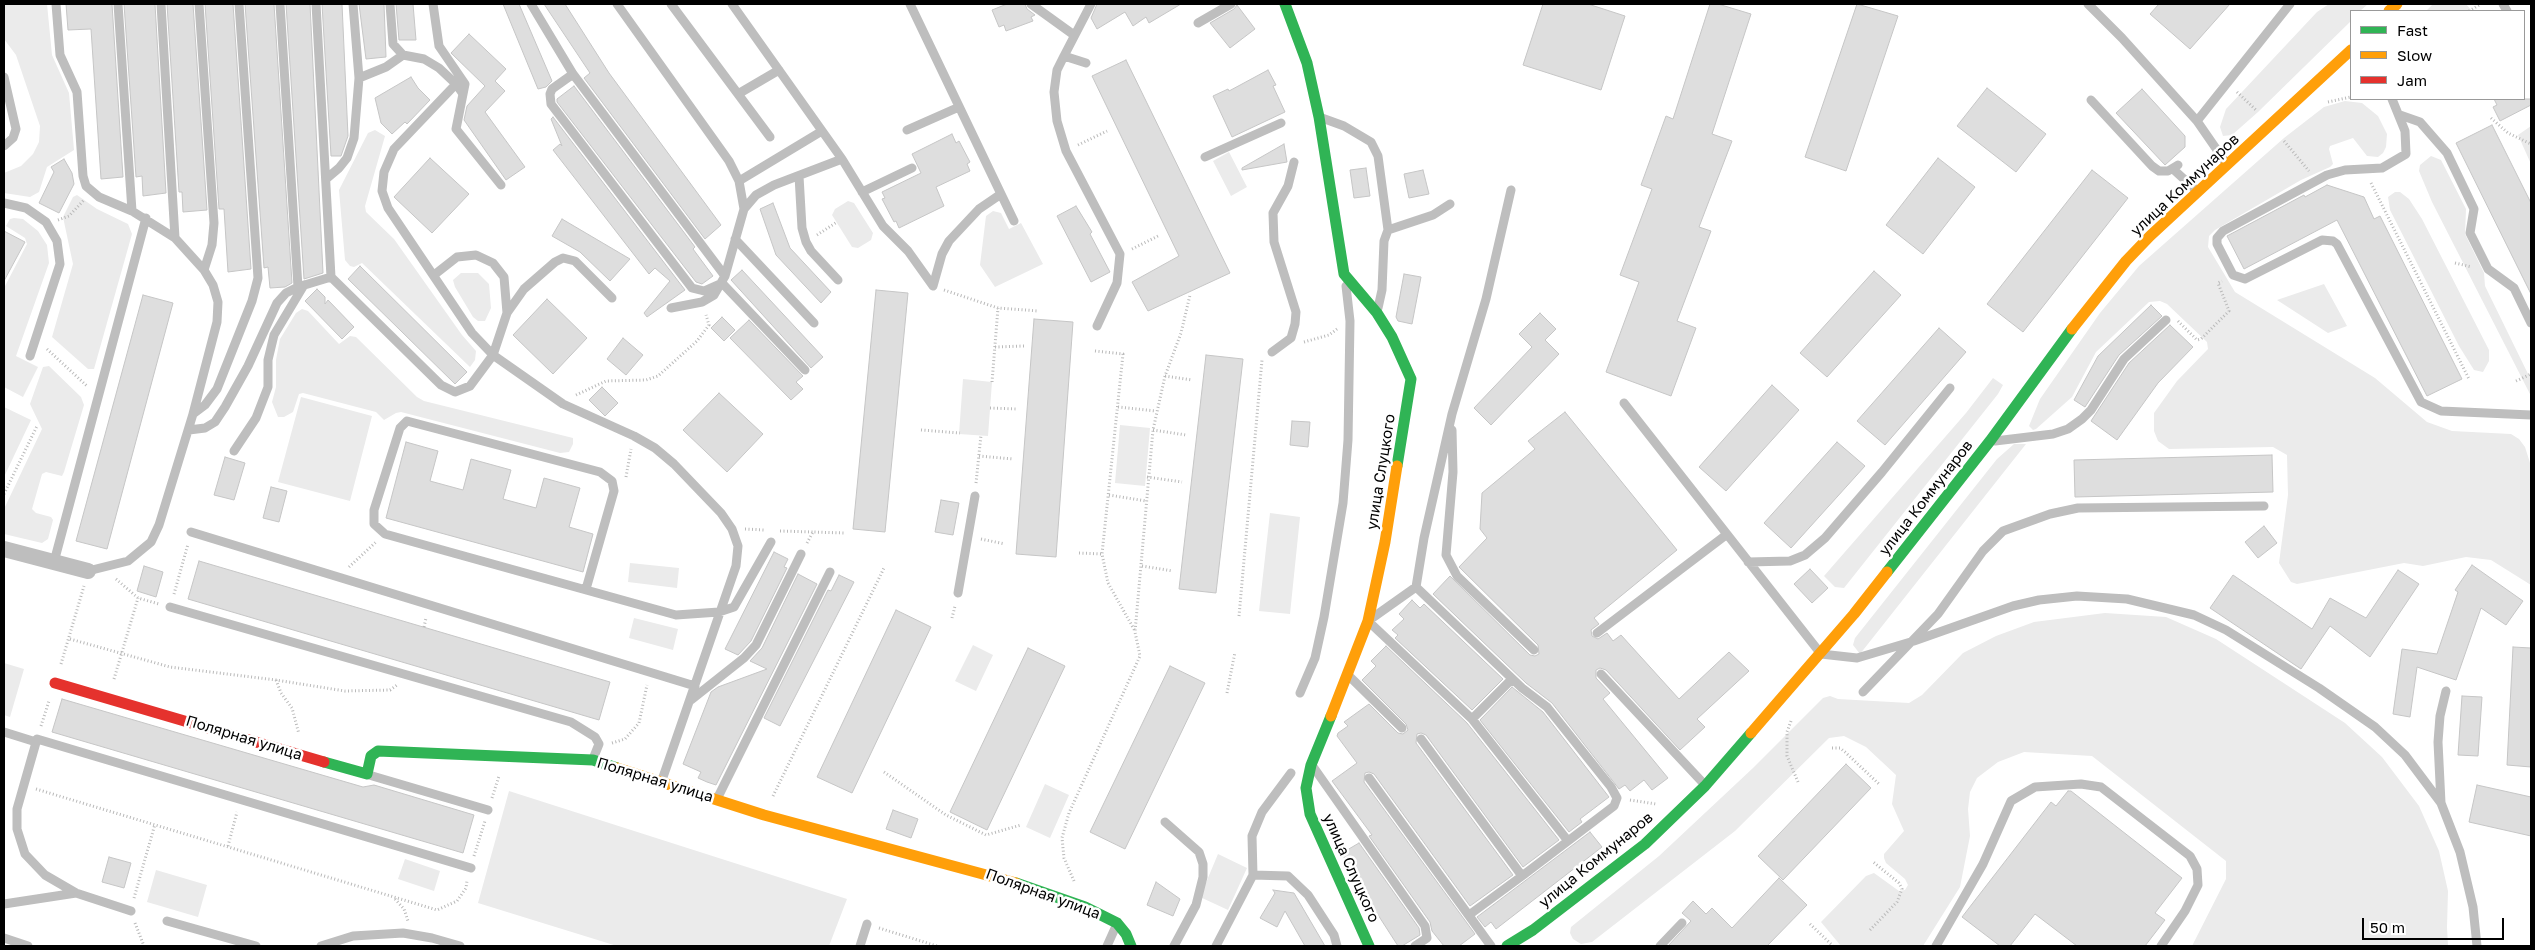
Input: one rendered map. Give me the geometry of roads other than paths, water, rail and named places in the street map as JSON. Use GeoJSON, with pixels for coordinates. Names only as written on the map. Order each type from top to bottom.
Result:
{"type":"FeatureCollection","features":[{"type":"Feature","properties":{"kind":"street"},"geometry":{"type":"LineString","coordinates":[[1285,4],[1307,63],[1320,117],[1344,274]]}},
{"type":"Feature","properties":{"kind":"street","name":"улица Коммунаров"},"geometry":{"type":"LineString","coordinates":[[1508,946],[1533,930],[1645,844],[1705,786],[1821,654],[1990,441],[2091,303],[2150,236],[2349,57]]}},
{"type":"Feature","properties":{"kind":"street","name":"улица Слуцкого"},"geometry":{"type":"LineString","coordinates":[[1344,274],[1377,313],[1396,344],[1411,379],[1385,542],[1368,621],[1312,765],[1306,788],[1310,814],[1369,946]]}},
{"type":"Feature","properties":{"kind":"street"},"geometry":{"type":"LineString","coordinates":[[4,548],[88,571]]}},
{"type":"Feature","properties":{"kind":"street","name":"Полярная улица"},"geometry":{"type":"LineString","coordinates":[[55,683],[367,774],[371,756],[378,751],[593,760],[764,815],[999,877],[1085,907],[1117,923],[1126,934],[1131,946]]}},
{"type":"Feature","properties":{"kind":"lane"},"geometry":{"type":"LineString","coordinates":[[56,4],[60,55],[77,92],[83,176],[91,192],[146,218],[175,238],[204,270],[213,285],[218,302],[217,322],[189,430],[159,525],[151,542],[128,561],[111,567],[88,571]]}},
{"type":"Feature","properties":{"kind":"lane"},"geometry":{"type":"LineString","coordinates":[[118,4],[132,211]]}},
{"type":"Feature","properties":{"kind":"lane"},"geometry":{"type":"LineString","coordinates":[[161,4],[175,238]]}},
{"type":"Feature","properties":{"kind":"lane"},"geometry":{"type":"LineString","coordinates":[[199,4],[214,223],[212,246],[204,270]]}},
{"type":"Feature","properties":{"kind":"lane"},"geometry":{"type":"LineString","coordinates":[[193,414],[205,405],[217,389],[252,301],[258,278],[239,4]]}},
{"type":"Feature","properties":{"kind":"lane"},"geometry":{"type":"LineString","coordinates":[[234,452],[256,418],[268,387],[268,360],[274,335],[301,286],[280,4]]}},
{"type":"Feature","properties":{"kind":"lane"},"geometry":{"type":"LineString","coordinates":[[316,4],[331,277],[441,385],[456,392],[470,386],[493,355],[507,313],[524,289],[545,269],[563,258],[575,261],[612,298]]}},
{"type":"Feature","properties":{"kind":"lane"},"geometry":{"type":"LineString","coordinates":[[326,179],[340,168],[347,158],[354,138],[359,78],[353,4]]}},
{"type":"Feature","properties":{"kind":"lane"},"geometry":{"type":"LineString","coordinates":[[390,4],[393,44],[403,55],[424,59],[439,68],[456,84],[463,94]]}},
{"type":"Feature","properties":{"kind":"lane"},"geometry":{"type":"LineString","coordinates":[[433,4],[439,46],[466,84],[456,129],[501,184]]}},
{"type":"Feature","properties":{"kind":"lane"},"geometry":{"type":"LineString","coordinates":[[531,4],[572,74],[724,279],[805,370]]}},
{"type":"Feature","properties":{"kind":"lane"},"geometry":{"type":"LineString","coordinates":[[617,4],[729,161],[739,181],[744,209],[724,279],[714,295],[702,302],[671,308]]}},
{"type":"Feature","properties":{"kind":"lane"},"geometry":{"type":"LineString","coordinates":[[671,4],[770,137]]}},
{"type":"Feature","properties":{"kind":"lane"},"geometry":{"type":"LineString","coordinates":[[732,4],[842,159],[883,226],[908,251],[933,286],[942,254],[949,241],[979,209],[1001,194]]}},
{"type":"Feature","properties":{"kind":"lane"},"geometry":{"type":"LineString","coordinates":[[910,4],[1014,221]]}},
{"type":"Feature","properties":{"kind":"lane"},"geometry":{"type":"LineString","coordinates":[[1031,4],[1074,35]]}},
{"type":"Feature","properties":{"kind":"lane"},"geometry":{"type":"LineString","coordinates":[[1091,4],[1057,70],[1054,92],[1057,121],[1066,151],[1120,254],[1117,283],[1097,326]]}},
{"type":"Feature","properties":{"kind":"lane"},"geometry":{"type":"LineString","coordinates":[[1198,23],[1231,4]]}},
{"type":"Feature","properties":{"kind":"lane"},"geometry":{"type":"LineString","coordinates":[[2088,4],[2122,38],[2197,121],[2227,165]]}},
{"type":"Feature","properties":{"kind":"lane"},"geometry":{"type":"LineString","coordinates":[[2197,121],[2290,4]]}},
{"type":"Feature","properties":{"kind":"lane"},"geometry":{"type":"LineString","coordinates":[[359,78],[386,67],[403,55]]}},
{"type":"Feature","properties":{"kind":"lane"},"geometry":{"type":"LineString","coordinates":[[1064,56],[1086,63]]}},
{"type":"Feature","properties":{"kind":"lane"},"geometry":{"type":"LineString","coordinates":[[738,94],[779,70]]}},
{"type":"Feature","properties":{"kind":"lane"},"geometry":{"type":"LineString","coordinates":[[572,74],[552,89],[550,94],[552,104],[692,288],[704,291],[724,279]]}},
{"type":"Feature","properties":{"kind":"lane"},"geometry":{"type":"LineString","coordinates":[[4,77],[16,129],[13,138],[4,146]]}},
{"type":"Feature","properties":{"kind":"lane"},"geometry":{"type":"LineString","coordinates":[[456,84],[394,149],[388,160],[382,191],[388,208],[472,333],[493,355],[563,404],[634,436],[655,448],[674,464],[721,513],[732,529],[738,546],[736,566],[662,781]]}},
{"type":"Feature","properties":{"kind":"lane"},"geometry":{"type":"LineString","coordinates":[[2092,100],[2152,166],[2159,171],[2176,167],[2198,191]]}},
{"type":"Feature","properties":{"kind":"lane"},"geometry":{"type":"LineString","coordinates":[[2392,100],[2405,131],[2406,154],[2382,168],[2345,170],[2316,181],[2219,234],[2217,244],[2233,275],[2245,279],[2322,240],[2333,241],[2337,244],[2421,402],[2441,411],[2531,415]]}},
{"type":"Feature","properties":{"kind":"lane"},"geometry":{"type":"LineString","coordinates":[[907,130],[959,107]]}},
{"type":"Feature","properties":{"kind":"lane"},"geometry":{"type":"LineString","coordinates":[[2400,115],[2420,122],[2447,154],[2474,209],[2470,233],[2488,270],[2514,288],[2531,323]]}},
{"type":"Feature","properties":{"kind":"lane"},"geometry":{"type":"LineString","coordinates":[[1320,117],[1344,126],[1371,142],[1378,156],[1388,230],[1384,241],[1382,290],[1377,313]]}},
{"type":"Feature","properties":{"kind":"lane"},"geometry":{"type":"LineString","coordinates":[[1204,157],[1281,122]]}},
{"type":"Feature","properties":{"kind":"lane"},"geometry":{"type":"LineString","coordinates":[[739,181],[822,130]]}},
{"type":"Feature","properties":{"kind":"lane"},"geometry":{"type":"LineString","coordinates":[[744,209],[762,192],[774,185],[842,159]]}},
{"type":"Feature","properties":{"kind":"lane"},"geometry":{"type":"LineString","coordinates":[[1267,352],[1291,338],[1295,324],[1296,312],[1274,242],[1273,213],[1288,186],[1294,162]]}},
{"type":"Feature","properties":{"kind":"lane"},"geometry":{"type":"LineString","coordinates":[[862,192],[912,168]]}},
{"type":"Feature","properties":{"kind":"lane"},"geometry":{"type":"LineString","coordinates":[[799,176],[802,228],[806,242],[811,251],[838,280]]}},
{"type":"Feature","properties":{"kind":"lane"},"geometry":{"type":"LineString","coordinates":[[1511,190],[1486,299],[1452,414],[1424,538],[1416,586],[1368,621],[1472,719],[1568,841]]}},
{"type":"Feature","properties":{"kind":"lane"},"geometry":{"type":"LineString","coordinates":[[4,203],[26,208],[46,222],[57,241],[60,264],[30,356]]}},
{"type":"Feature","properties":{"kind":"lane"},"geometry":{"type":"LineString","coordinates":[[1388,230],[1433,215],[1450,204]]}},
{"type":"Feature","properties":{"kind":"lane"},"geometry":{"type":"LineString","coordinates":[[54,562],[146,218]]}},
{"type":"Feature","properties":{"kind":"lane"},"geometry":{"type":"LineString","coordinates":[[735,239],[814,324]]}},
{"type":"Feature","properties":{"kind":"lane"},"geometry":{"type":"LineString","coordinates":[[434,275],[457,257],[476,255],[493,263],[504,277],[507,313]]}},
{"type":"Feature","properties":{"kind":"lane"},"geometry":{"type":"LineString","coordinates":[[1300,692],[1317,650],[1343,503],[1348,440],[1350,321],[1344,274]]}},
{"type":"Feature","properties":{"kind":"lane"},"geometry":{"type":"LineString","coordinates":[[189,430],[205,428],[215,422],[248,366],[277,303],[286,293],[301,286],[331,277]]}},
{"type":"Feature","properties":{"kind":"lane"},"geometry":{"type":"LineString","coordinates":[[1990,441],[2053,434],[2068,429],[2091,410],[2124,359],[2166,320]]}},
{"type":"Feature","properties":{"kind":"lane"},"geometry":{"type":"LineString","coordinates":[[1748,562],[1790,561],[1805,555],[1825,538],[1882,472],[1950,388]]}},
{"type":"Feature","properties":{"kind":"lane"},"geometry":{"type":"LineString","coordinates":[[1624,403],[1821,654],[1857,658],[1914,641],[2012,606],[2077,596],[2127,599],[2194,614],[2234,634],[2320,688],[2375,727],[2405,755],[2441,803],[2460,852],[2473,907],[2477,946]]}},
{"type":"Feature","properties":{"kind":"lane"},"geometry":{"type":"LineString","coordinates":[[1452,414],[1453,472],[1446,555],[1457,576],[1534,650]]}},
{"type":"Feature","properties":{"kind":"lane"},"geometry":{"type":"LineString","coordinates":[[586,589],[614,491],[612,482],[600,472],[407,421],[400,428],[374,510],[374,524],[385,534],[676,615],[719,612],[734,607],[740,600],[771,542]]}},
{"type":"Feature","properties":{"kind":"lane"},"geometry":{"type":"LineString","coordinates":[[958,593],[969,536],[974,496]]}},
{"type":"Feature","properties":{"kind":"lane"},"geometry":{"type":"LineString","coordinates":[[1863,692],[1938,614],[1983,551],[2002,531],[2050,514],[2078,508],[2264,506]]}},
{"type":"Feature","properties":{"kind":"lane"},"geometry":{"type":"LineString","coordinates":[[191,532],[694,686]]}},
{"type":"Feature","properties":{"kind":"lane"},"geometry":{"type":"LineString","coordinates":[[1597,633],[1726,535]]}},
{"type":"Feature","properties":{"kind":"lane"},"geometry":{"type":"LineString","coordinates":[[690,701],[744,658],[756,645],[802,554]]}},
{"type":"Feature","properties":{"kind":"lane"},"geometry":{"type":"LineString","coordinates":[[717,799],[830,572]]}},
{"type":"Feature","properties":{"kind":"lane"},"geometry":{"type":"LineString","coordinates":[[1416,586],[1512,679],[1557,718],[1617,798],[1614,806],[1469,915]]}},
{"type":"Feature","properties":{"kind":"lane"},"geometry":{"type":"LineString","coordinates":[[170,607],[410,678],[571,722],[595,736],[599,744],[593,760]]}},
{"type":"Feature","properties":{"kind":"lane"},"geometry":{"type":"LineString","coordinates":[[1601,674],[1705,786]]}},
{"type":"Feature","properties":{"kind":"lane"},"geometry":{"type":"LineString","coordinates":[[1348,675],[1402,728]]}},
{"type":"Feature","properties":{"kind":"lane"},"geometry":{"type":"LineString","coordinates":[[1472,719],[1512,679]]}},
{"type":"Feature","properties":{"kind":"lane"},"geometry":{"type":"LineString","coordinates":[[2441,803],[2438,742],[2440,716],[2446,691]]}},
{"type":"Feature","properties":{"kind":"lane"},"geometry":{"type":"LineString","coordinates":[[4,732],[36,742]]}},
{"type":"Feature","properties":{"kind":"lane"},"geometry":{"type":"LineString","coordinates":[[131,911],[76,893],[45,875],[25,854],[16,830],[17,809],[37,739],[471,868]]}},
{"type":"Feature","properties":{"kind":"lane"},"geometry":{"type":"LineString","coordinates":[[1420,739],[1522,876]]}},
{"type":"Feature","properties":{"kind":"lane"},"geometry":{"type":"LineString","coordinates":[[1312,765],[1425,926],[1427,938],[1415,946]]}},
{"type":"Feature","properties":{"kind":"lane"},"geometry":{"type":"LineString","coordinates":[[1216,946],[1254,875],[1252,836],[1262,812],[1291,773]]}},
{"type":"Feature","properties":{"kind":"lane"},"geometry":{"type":"LineString","coordinates":[[367,774],[488,810]]}},
{"type":"Feature","properties":{"kind":"lane"},"geometry":{"type":"LineString","coordinates":[[1369,778],[1491,946]]}},
{"type":"Feature","properties":{"kind":"lane"},"geometry":{"type":"LineString","coordinates":[[1936,946],[1983,864],[2011,801],[2035,787],[2081,784],[2101,787],[2190,856],[2197,869],[2198,885],[2185,911],[2161,946]]}},
{"type":"Feature","properties":{"kind":"lane"},"geometry":{"type":"LineString","coordinates":[[1165,822],[1199,852],[1203,864],[1203,877],[1196,905],[1179,945]]}},
{"type":"Feature","properties":{"kind":"lane"},"geometry":{"type":"LineString","coordinates":[[1254,875],[1288,876],[1308,895],[1334,936],[1337,946]]}},
{"type":"Feature","properties":{"kind":"lane"},"geometry":{"type":"LineString","coordinates":[[6,901],[76,893]]}},
{"type":"Feature","properties":{"kind":"lane"},"geometry":{"type":"LineString","coordinates":[[167,921],[256,946]]}},
{"type":"Feature","properties":{"kind":"lane"},"geometry":{"type":"LineString","coordinates":[[1107,946],[1117,923]]}},
{"type":"Feature","properties":{"kind":"lane"},"geometry":{"type":"LineString","coordinates":[[1660,946],[1682,923]]}},
{"type":"Feature","properties":{"kind":"lane"},"geometry":{"type":"LineString","coordinates":[[860,946],[867,924]]}},
{"type":"Feature","properties":{"kind":"lane"},"geometry":{"type":"LineString","coordinates":[[321,946],[353,936],[402,933],[432,938],[460,946]]}},
{"type":"Feature","properties":{"kind":"lane"},"geometry":{"type":"LineString","coordinates":[[4,938],[28,946]]}}]}
